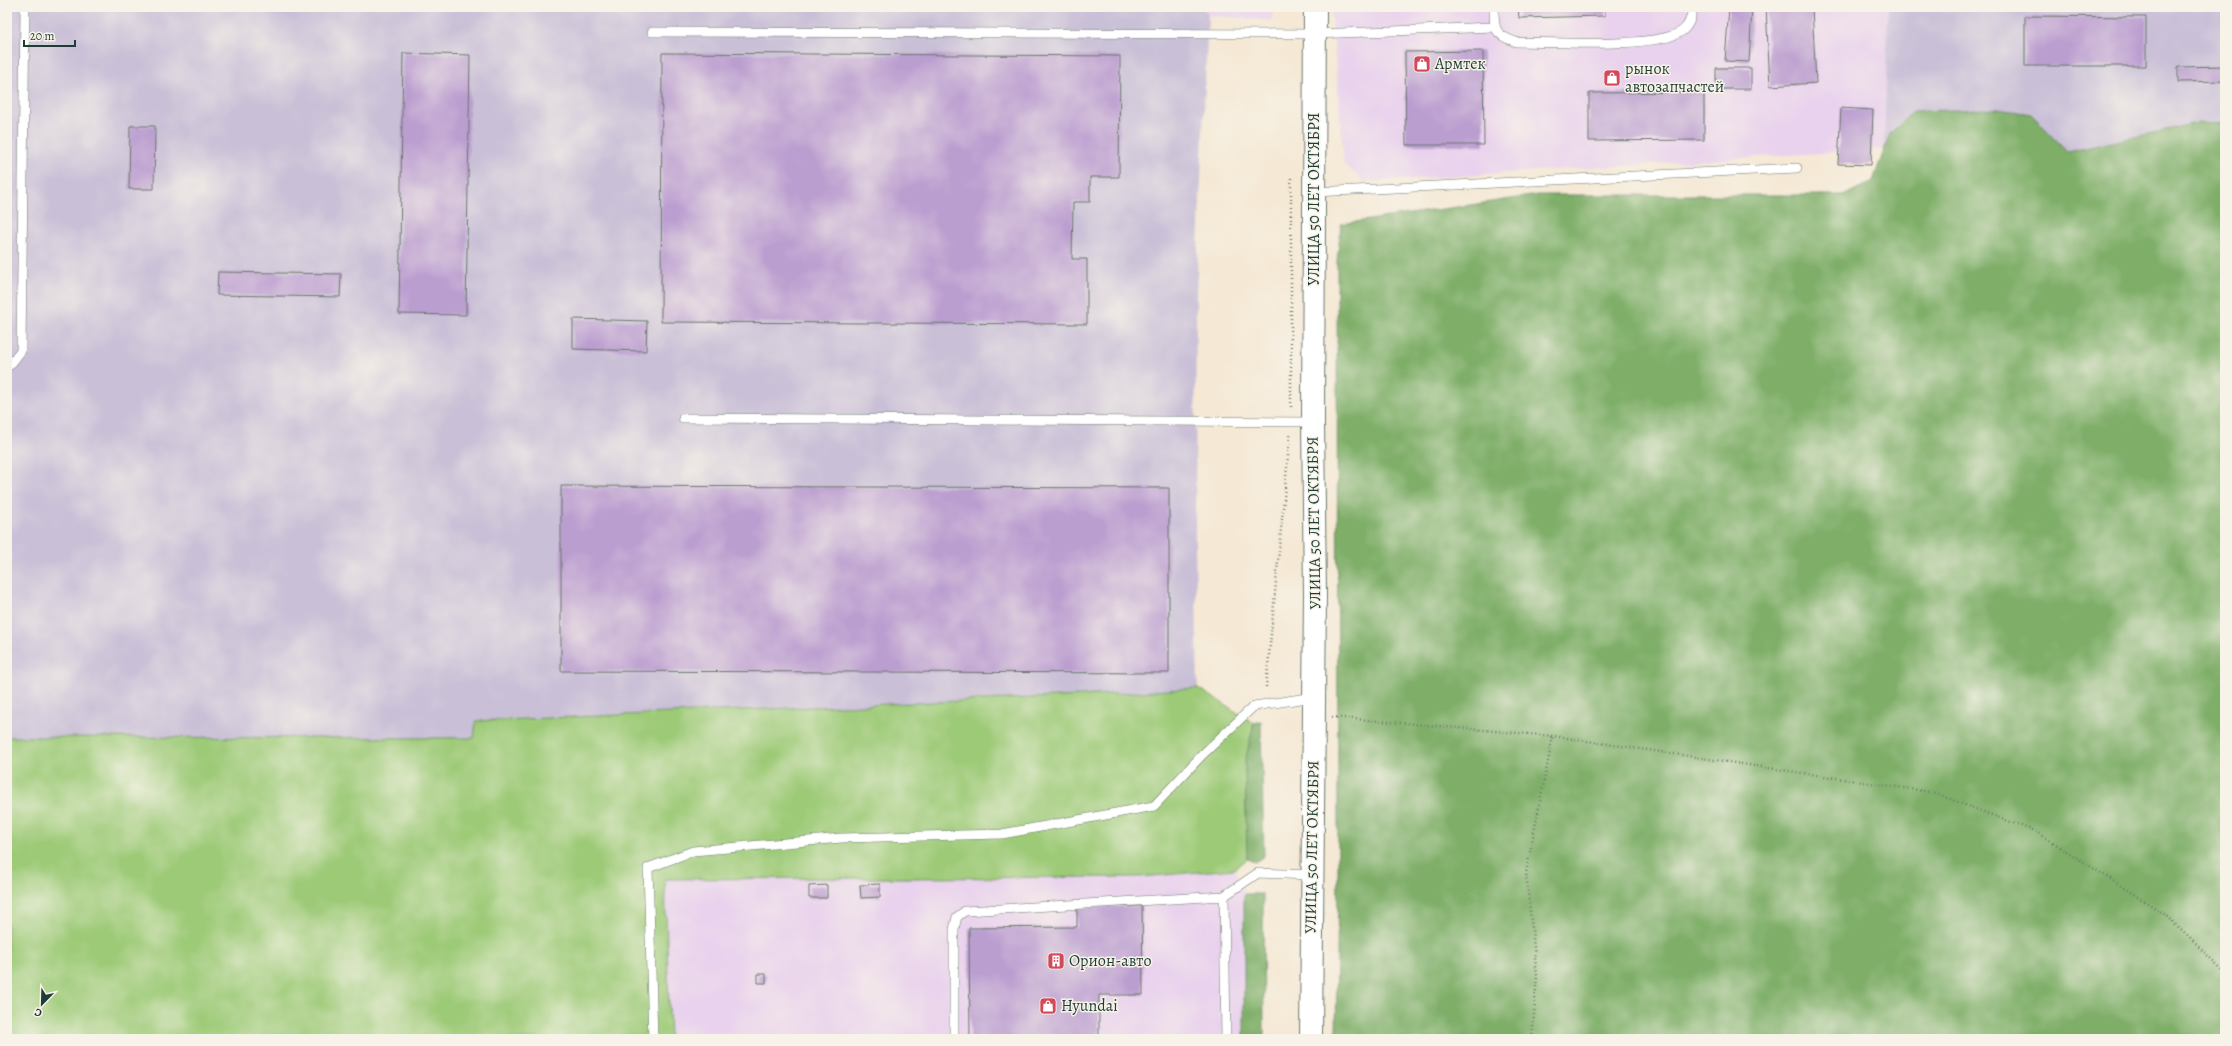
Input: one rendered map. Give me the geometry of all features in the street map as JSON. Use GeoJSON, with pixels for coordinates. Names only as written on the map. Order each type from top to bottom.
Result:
{"type":"FeatureCollection","features":[{"type":"Feature","properties":{"kind":"main road","name":"УЛИЦА 50 ЛЕТ ОКТЯБРЯ"},"geometry":{"type":"LineString","coordinates":[[1311,1039],[1311,875],[1314,706],[1313,422],[1315,7]]}},
{"type":"Feature","properties":{"kind":"lane"},"geometry":{"type":"LineString","coordinates":[[7,364],[10,364],[21,351],[25,7]]}},
{"type":"Feature","properties":{"kind":"lane"},"geometry":{"type":"LineString","coordinates":[[1494,7],[1494,26],[1502,37],[1516,42],[1635,42],[1667,38],[1683,30],[1692,15],[1693,7]]}},
{"type":"Feature","properties":{"kind":"lane"},"geometry":{"type":"LineString","coordinates":[[652,32],[1315,34],[1494,26]]}},
{"type":"Feature","properties":{"kind":"lane"},"geometry":{"type":"LineString","coordinates":[[1315,192],[1797,168]]}},
{"type":"Feature","properties":{"kind":"lane"},"geometry":{"type":"LineString","coordinates":[[683,418],[1313,422]]}},
{"type":"Feature","properties":{"kind":"lane"},"geometry":{"type":"LineString","coordinates":[[653,1039],[648,868],[693,851],[842,838],[1002,834],[1154,806],[1202,756],[1254,706],[1314,706]]}},
{"type":"Feature","properties":{"kind":"lane"},"geometry":{"type":"LineString","coordinates":[[954,1039],[954,928],[957,917],[965,911],[1224,896],[1258,873],[1311,875]]}},
{"type":"Feature","properties":{"kind":"lane"},"geometry":{"type":"LineString","coordinates":[[1224,896],[1226,1039]]}},
{"type":"Feature","properties":{"kind":"path"},"geometry":{"type":"LineString","coordinates":[[1314,706],[1553,736],[1931,792],[2037,832],[2163,913],[2225,972]]}},
{"type":"Feature","properties":{"kind":"path"},"geometry":{"type":"LineString","coordinates":[[1532,1039],[1537,976],[1526,873],[1553,736]]}},
{"type":"Feature","properties":{"kind":"shaded area"},"geometry":{"type":"Polygon","coordinates":[[[7,7],[1203,7],[1208,15],[1196,296],[1195,545],[1198,688],[1082,696],[476,721],[474,738],[7,737],[7,7]]]}},
{"type":"Feature","properties":{"kind":"shaded area"},"geometry":{"type":"Polygon","coordinates":[[[1203,7],[1273,7],[1272,21],[1208,15],[1203,7]]]}},
{"type":"Feature","properties":{"kind":"shaded area","name":"рынок автозапчастей"},"geometry":{"type":"Polygon","coordinates":[[[1331,7],[1888,7],[1884,149],[1364,182],[1344,164],[1331,7]]]}},
{"type":"Feature","properties":{"kind":"shaded area"},"geometry":{"type":"Polygon","coordinates":[[[1888,7],[2225,7],[2225,274],[1878,209],[1884,149],[1888,7]]]}},
{"type":"Feature","properties":{"kind":"shaded area"},"geometry":{"type":"Polygon","coordinates":[[[1235,869],[1244,894],[1244,1039],[670,1039],[664,879],[1140,877],[1235,869]]]}},
{"type":"Feature","properties":{"kind":"green space"},"geometry":{"type":"Polygon","coordinates":[[[1998,109],[2031,114],[2068,152],[2197,123],[2225,124],[2225,1039],[1336,1039],[1338,872],[1337,261],[1341,224],[1538,195],[1845,195],[1873,181],[1890,134],[1913,111],[1998,109]]]}},
{"type":"Feature","properties":{"kind":"green space"},"geometry":{"type":"Polygon","coordinates":[[[1198,688],[1254,723],[1245,762],[1247,859],[1235,869],[1140,877],[665,879],[670,1039],[7,1039],[7,737],[474,738],[476,721],[1082,696],[1198,688]]]}},
{"type":"Feature","properties":{"kind":"green space"},"geometry":{"type":"Polygon","coordinates":[[[1261,721],[1264,856],[1255,862],[1247,859],[1245,762],[1254,723],[1261,721]]]}},
{"type":"Feature","properties":{"kind":"green space"},"geometry":{"type":"Polygon","coordinates":[[[1244,894],[1263,894],[1264,1039],[1244,1039],[1244,894]]]}},
{"type":"Feature","properties":{"kind":"building"},"geometry":{"type":"Polygon","coordinates":[[[1518,7],[1605,7],[1605,16],[1519,18],[1518,7]]]}},
{"type":"Feature","properties":{"kind":"building"},"geometry":{"type":"Polygon","coordinates":[[[1729,7],[1752,7],[1749,62],[1725,61],[1729,7]]]}},
{"type":"Feature","properties":{"kind":"building"},"geometry":{"type":"Polygon","coordinates":[[[1766,7],[1812,7],[1816,83],[1770,86],[1766,7]]]}},
{"type":"Feature","properties":{"kind":"building"},"geometry":{"type":"Polygon","coordinates":[[[2025,16],[2146,17],[2146,66],[2025,66],[2025,16]]]}},
{"type":"Feature","properties":{"kind":"building"},"geometry":{"type":"Polygon","coordinates":[[[1483,51],[1484,145],[1406,145],[1405,52],[1483,51]]]}},
{"type":"Feature","properties":{"kind":"building"},"geometry":{"type":"Polygon","coordinates":[[[403,53],[470,55],[466,315],[399,314],[403,53]]]}},
{"type":"Feature","properties":{"kind":"building"},"geometry":{"type":"Polygon","coordinates":[[[662,53],[1120,56],[1119,177],[1090,177],[1090,202],[1073,202],[1072,259],[1087,259],[1087,324],[661,322],[662,53]]]}},
{"type":"Feature","properties":{"kind":"building"},"geometry":{"type":"Polygon","coordinates":[[[2225,66],[2225,81],[2178,82],[2178,67],[2225,66]]]}},
{"type":"Feature","properties":{"kind":"building"},"geometry":{"type":"Polygon","coordinates":[[[1716,68],[1751,68],[1751,89],[1716,89],[1716,68]]]}},
{"type":"Feature","properties":{"kind":"building"},"geometry":{"type":"Polygon","coordinates":[[[1704,92],[1704,140],[1589,141],[1589,93],[1704,92]]]}},
{"type":"Feature","properties":{"kind":"building"},"geometry":{"type":"Polygon","coordinates":[[[1841,108],[1873,110],[1871,165],[1838,164],[1841,108]]]}},
{"type":"Feature","properties":{"kind":"building"},"geometry":{"type":"Polygon","coordinates":[[[130,126],[155,126],[154,189],[129,189],[130,126]]]}},
{"type":"Feature","properties":{"kind":"building"},"geometry":{"type":"Polygon","coordinates":[[[218,272],[341,274],[340,297],[217,295],[218,272]]]}},
{"type":"Feature","properties":{"kind":"building"},"geometry":{"type":"Polygon","coordinates":[[[573,319],[647,321],[646,351],[573,349],[573,319]]]}},
{"type":"Feature","properties":{"kind":"building"},"geometry":{"type":"Polygon","coordinates":[[[561,486],[1169,488],[1169,673],[561,671],[561,486]]]}},
{"type":"Feature","properties":{"kind":"building"},"geometry":{"type":"Polygon","coordinates":[[[880,884],[880,897],[861,898],[860,885],[880,884]]]}},
{"type":"Feature","properties":{"kind":"building"},"geometry":{"type":"Polygon","coordinates":[[[827,885],[827,898],[809,898],[809,886],[827,885]]]}},
{"type":"Feature","properties":{"kind":"building","name":"Орион-авто"},"geometry":{"type":"Polygon","coordinates":[[[1142,906],[1143,995],[1099,995],[1099,1039],[970,1039],[969,928],[1077,927],[1077,907],[1142,906]]]}},
{"type":"Feature","properties":{"kind":"building"},"geometry":{"type":"Polygon","coordinates":[[[758,974],[766,974],[766,983],[758,983],[758,974]]]}},
{"type":"Feature","properties":{"kind":"place","name":"Армтек"},"geometry":{"type":"Point","coordinates":[1422,64]}},
{"type":"Feature","properties":{"kind":"place","name":"рынок автозапчастей"},"geometry":{"type":"Point","coordinates":[1612,78]}},
{"type":"Feature","properties":{"kind":"place","name":"Орион-авто"},"geometry":{"type":"Point","coordinates":[1056,961]}},
{"type":"Feature","properties":{"kind":"place","name":"Hyundai"},"geometry":{"type":"Point","coordinates":[1048,1006]}}]}
